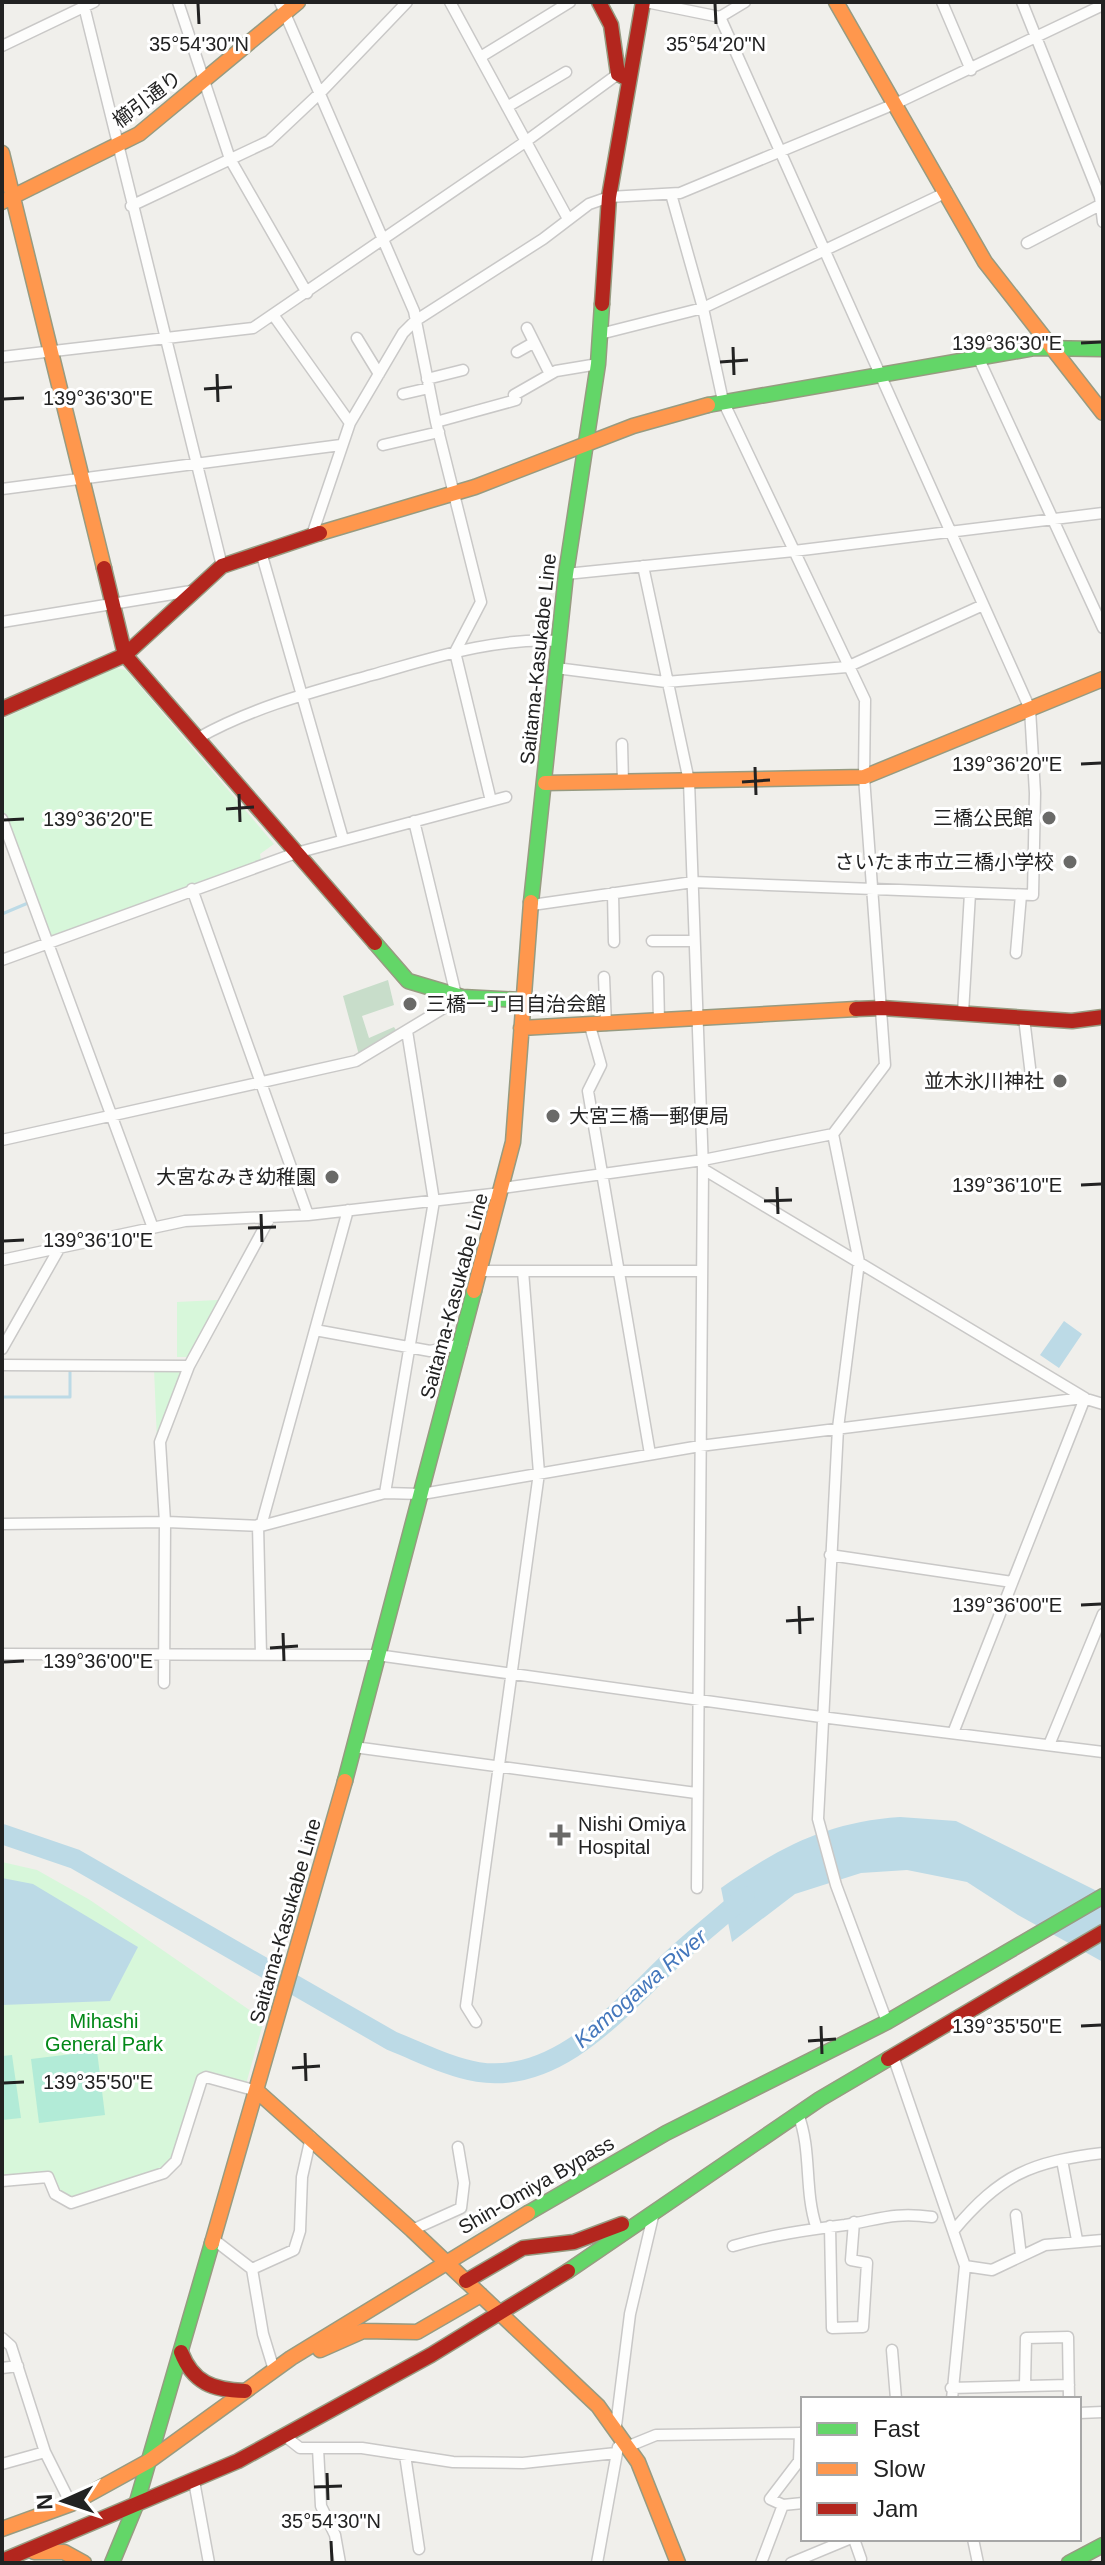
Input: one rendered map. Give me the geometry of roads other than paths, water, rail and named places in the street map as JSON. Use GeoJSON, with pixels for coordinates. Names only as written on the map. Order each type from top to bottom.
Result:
{"type":"FeatureCollection","features":[{"type":"Feature","properties":{"kind":"main road","name":"櫛引通り"},"geometry":{"type":"LineString","coordinates":[[8,199],[139,134],[204,81],[283,8],[298,2]]}},
{"type":"Feature","properties":{"kind":"main road"},"geometry":{"type":"LineString","coordinates":[[599,2],[611,25],[623,76]]}},
{"type":"Feature","properties":{"kind":"main road","name":"Saitama-Kasukabe Line"},"geometry":{"type":"LineString","coordinates":[[112,2563],[136,2505],[299,1945],[502,1190],[519,1096],[522,1000],[566,574],[598,364],[609,197],[623,76],[644,2]]}},
{"type":"Feature","properties":{"kind":"main road"},"geometry":{"type":"LineString","coordinates":[[836,2],[897,103],[985,262],[1103,413]]}},
{"type":"Feature","properties":{"kind":"main road"},"geometry":{"type":"LineString","coordinates":[[2,153],[8,199],[52,351],[125,655],[408,981],[459,996],[522,1000]]}},
{"type":"Feature","properties":{"kind":"main road"},"geometry":{"type":"LineString","coordinates":[[2,709],[125,655],[191,591],[222,566],[312,535],[454,493],[633,426],[723,401],[879,373],[1035,348],[1103,349]]}},
{"type":"Feature","properties":{"kind":"main road"},"geometry":{"type":"LineString","coordinates":[[545,783],[864,777],[1103,679]]}},
{"type":"Feature","properties":{"kind":"main road"},"geometry":{"type":"LineString","coordinates":[[521,1028],[882,1008],[1072,1021],[1103,1017]]}},
{"type":"Feature","properties":{"kind":"main road","name":"Shin-Omiya Bypass"},"geometry":{"type":"LineString","coordinates":[[2,2529],[71,2504],[149,2461],[274,2370],[445,2261],[666,2133],[887,2022],[1103,1896]]}},
{"type":"Feature","properties":{"kind":"main road"},"geometry":{"type":"LineString","coordinates":[[7,2559],[194,2481],[286,2437],[501,2314],[798,2114],[1103,1932]]}},
{"type":"Feature","properties":{"kind":"main road"},"geometry":{"type":"LineString","coordinates":[[257,2091],[311,2137],[501,2314],[621,2440],[655,2498],[678,2563]]}},
{"type":"Feature","properties":{"kind":"main road"},"geometry":{"type":"LineString","coordinates":[[466,2281],[523,2248],[574,2242],[654,2211]]}},
{"type":"Feature","properties":{"kind":"main road"},"geometry":{"type":"LineString","coordinates":[[274,2370],[363,2331],[417,2332],[481,2295]]}},
{"type":"Feature","properties":{"kind":"main road"},"geometry":{"type":"LineString","coordinates":[[181,2350],[186,2368],[202,2384],[223,2391],[245,2391]]}},
{"type":"Feature","properties":{"kind":"main road"},"geometry":{"type":"LineString","coordinates":[[1069,2563],[1102,2548]]}},
{"type":"Feature","properties":{"kind":"main road"},"geometry":{"type":"LineString","coordinates":[[7,2559],[56,2551],[71,2554],[84,2563]]}},
{"type":"Feature","properties":{"kind":"street"},"geometry":{"type":"LineString","coordinates":[[2,46],[94,2]]}},
{"type":"Feature","properties":{"kind":"street"},"geometry":{"type":"LineString","coordinates":[[178,2],[230,159],[307,293]]}},
{"type":"Feature","properties":{"kind":"street"},"geometry":{"type":"LineString","coordinates":[[131,206],[269,141],[407,2]]}},
{"type":"Feature","properties":{"kind":"street"},"geometry":{"type":"LineString","coordinates":[[450,2],[567,217]]}},
{"type":"Feature","properties":{"kind":"street"},"geometry":{"type":"LineString","coordinates":[[482,56],[570,2]]}},
{"type":"Feature","properties":{"kind":"street"},"geometry":{"type":"LineString","coordinates":[[644,2],[720,17],[745,2]]}},
{"type":"Feature","properties":{"kind":"street"},"geometry":{"type":"LineString","coordinates":[[942,2],[971,70]]}},
{"type":"Feature","properties":{"kind":"street"},"geometry":{"type":"LineString","coordinates":[[1022,2],[1101,199],[1103,222]]}},
{"type":"Feature","properties":{"kind":"street"},"geometry":{"type":"LineString","coordinates":[[312,535],[350,423],[403,333],[415,321],[543,239],[567,217],[609,197],[671,194],[779,152],[971,70],[1103,5]]}},
{"type":"Feature","properties":{"kind":"street"},"geometry":{"type":"LineString","coordinates":[[84,6],[222,566]]}},
{"type":"Feature","properties":{"kind":"street"},"geometry":{"type":"LineString","coordinates":[[283,8],[384,238],[415,321],[481,602],[455,652],[491,801]]}},
{"type":"Feature","properties":{"kind":"street"},"geometry":{"type":"LineString","coordinates":[[532,905],[693,882],[1033,895],[1035,793],[1030,709],[720,17]]}},
{"type":"Feature","properties":{"kind":"street"},"geometry":{"type":"LineString","coordinates":[[507,107],[566,72]]}},
{"type":"Feature","properties":{"kind":"street"},"geometry":{"type":"LineString","coordinates":[[2,357],[253,328],[623,76]]}},
{"type":"Feature","properties":{"kind":"street"},"geometry":{"type":"LineString","coordinates":[[600,334],[703,308],[947,192]]}},
{"type":"Feature","properties":{"kind":"street"},"geometry":{"type":"LineString","coordinates":[[2,1260],[185,1221],[308,1215],[434,1201],[603,1174],[703,1165],[833,1134],[885,1065],[864,777],[865,700],[723,401],[703,308],[671,194]]}},
{"type":"Feature","properties":{"kind":"street"},"geometry":{"type":"LineString","coordinates":[[1027,243],[1101,199]]}},
{"type":"Feature","properties":{"kind":"street"},"geometry":{"type":"LineString","coordinates":[[274,316],[350,423]]}},
{"type":"Feature","properties":{"kind":"street"},"geometry":{"type":"LineString","coordinates":[[527,328],[550,374]]}},
{"type":"Feature","properties":{"kind":"street"},"geometry":{"type":"LineString","coordinates":[[357,338],[379,374]]}},
{"type":"Feature","properties":{"kind":"street"},"geometry":{"type":"LineString","coordinates":[[517,352],[533,343]]}},
{"type":"Feature","properties":{"kind":"street"},"geometry":{"type":"LineString","coordinates":[[978,357],[1103,628]]}},
{"type":"Feature","properties":{"kind":"street"},"geometry":{"type":"LineString","coordinates":[[383,445],[516,400],[514,395],[570,366],[598,364]]}},
{"type":"Feature","properties":{"kind":"street"},"geometry":{"type":"LineString","coordinates":[[403,394],[463,370]]}},
{"type":"Feature","properties":{"kind":"street"},"geometry":{"type":"LineString","coordinates":[[2,489],[341,445]]}},
{"type":"Feature","properties":{"kind":"street"},"geometry":{"type":"LineString","coordinates":[[566,574],[794,551],[1103,513]]}},
{"type":"Feature","properties":{"kind":"street"},"geometry":{"type":"LineString","coordinates":[[261,552],[343,839]]}},
{"type":"Feature","properties":{"kind":"street"},"geometry":{"type":"LineString","coordinates":[[643,566],[689,781],[703,1165],[697,1888]]}},
{"type":"Feature","properties":{"kind":"street"},"geometry":{"type":"LineString","coordinates":[[2,622],[191,591]]}},
{"type":"Feature","properties":{"kind":"street"},"geometry":{"type":"LineString","coordinates":[[556,668],[666,682],[847,667],[983,605]]}},
{"type":"Feature","properties":{"kind":"street"},"geometry":{"type":"LineString","coordinates":[[198,738],[238,715],[455,652],[523,639],[559,641]]}},
{"type":"Feature","properties":{"kind":"street"},"geometry":{"type":"LineString","coordinates":[[622,744],[623,782]]}},
{"type":"Feature","properties":{"kind":"street"},"geometry":{"type":"LineString","coordinates":[[2,960],[296,853],[506,797]]}},
{"type":"Feature","properties":{"kind":"street"},"geometry":{"type":"LineString","coordinates":[[2,819],[153,1228]]}},
{"type":"Feature","properties":{"kind":"street"},"geometry":{"type":"LineString","coordinates":[[2,1140],[356,1061],[459,996],[414,821]]}},
{"type":"Feature","properties":{"kind":"street"},"geometry":{"type":"LineString","coordinates":[[2,854],[14,852]]}},
{"type":"Feature","properties":{"kind":"street"},"geometry":{"type":"LineString","coordinates":[[192,889],[308,1215]]}},
{"type":"Feature","properties":{"kind":"street"},"geometry":{"type":"LineString","coordinates":[[613,893],[614,942]]}},
{"type":"Feature","properties":{"kind":"street"},"geometry":{"type":"LineString","coordinates":[[963,1013],[970,893]]}},
{"type":"Feature","properties":{"kind":"street"},"geometry":{"type":"LineString","coordinates":[[1016,953],[1021,895]]}},
{"type":"Feature","properties":{"kind":"street"},"geometry":{"type":"LineString","coordinates":[[652,941],[694,941]]}},
{"type":"Feature","properties":{"kind":"street"},"geometry":{"type":"LineString","coordinates":[[604,977],[598,1025],[601,1065],[588,1091],[650,1454]]}},
{"type":"Feature","properties":{"kind":"street"},"geometry":{"type":"LineString","coordinates":[[658,977],[659,1021]]}},
{"type":"Feature","properties":{"kind":"street"},"geometry":{"type":"LineString","coordinates":[[1024,1018],[1032,1084]]}},
{"type":"Feature","properties":{"kind":"street"},"geometry":{"type":"LineString","coordinates":[[385,1493],[434,1201],[407,1031]]}},
{"type":"Feature","properties":{"kind":"street"},"geometry":{"type":"LineString","coordinates":[[833,1134],[859,1262],[838,1428],[818,1819],[836,1885],[887,2022]]}},
{"type":"Feature","properties":{"kind":"street"},"geometry":{"type":"LineString","coordinates":[[703,1165],[1085,1398],[1103,1404]]}},
{"type":"Feature","properties":{"kind":"street"},"geometry":{"type":"LineString","coordinates":[[261,1655],[259,1526],[348,1210]]}},
{"type":"Feature","properties":{"kind":"street"},"geometry":{"type":"LineString","coordinates":[[164,1683],[165,1522],[160,1442],[189,1366],[269,1219]]}},
{"type":"Feature","properties":{"kind":"street"},"geometry":{"type":"LineString","coordinates":[[2,1349],[60,1247]]}},
{"type":"Feature","properties":{"kind":"street"},"geometry":{"type":"LineString","coordinates":[[481,1271],[702,1271]]}},
{"type":"Feature","properties":{"kind":"street"},"geometry":{"type":"LineString","coordinates":[[476,2022],[466,2006],[539,1473],[523,1271]]}},
{"type":"Feature","properties":{"kind":"street"},"geometry":{"type":"LineString","coordinates":[[315,1330],[430,1351],[462,1344]]}},
{"type":"Feature","properties":{"kind":"street"},"geometry":{"type":"LineString","coordinates":[[2,1365],[189,1366]]}},
{"type":"Feature","properties":{"kind":"street"},"geometry":{"type":"LineString","coordinates":[[2,1524],[165,1522],[259,1526],[385,1493],[422,1494],[700,1446],[1085,1398]]}},
{"type":"Feature","properties":{"kind":"street"},"geometry":{"type":"LineString","coordinates":[[953,1733],[1085,1398]]}},
{"type":"Feature","properties":{"kind":"street"},"geometry":{"type":"LineString","coordinates":[[830,1555],[1012,1582]]}},
{"type":"Feature","properties":{"kind":"street"},"geometry":{"type":"LineString","coordinates":[[1049,1745],[1103,1614]]}},
{"type":"Feature","properties":{"kind":"street"},"geometry":{"type":"LineString","coordinates":[[2,1654],[377,1655],[698,1701],[1103,1752]]}},
{"type":"Feature","properties":{"kind":"street"},"geometry":{"type":"LineString","coordinates":[[354,1747],[696,1793]]}},
{"type":"Feature","properties":{"kind":"street"},"geometry":{"type":"LineString","coordinates":[[893,2056],[965,2266],[951,2393],[1025,2385],[1069,2385]]}},
{"type":"Feature","properties":{"kind":"street"},"geometry":{"type":"LineString","coordinates":[[2,2181],[48,2177],[55,2194],[71,2203],[164,2173],[176,2161],[202,2079],[206,2077],[257,2091]]}},
{"type":"Feature","properties":{"kind":"street"},"geometry":{"type":"LineString","coordinates":[[798,2114],[805,2133],[810,2206],[816,2226]]}},
{"type":"Feature","properties":{"kind":"street"},"geometry":{"type":"LineString","coordinates":[[252,2269],[294,2250],[300,2231],[302,2177],[311,2137]]}},
{"type":"Feature","properties":{"kind":"street"},"geometry":{"type":"LineString","coordinates":[[412,2230],[461,2208],[464,2183],[458,2147]]}},
{"type":"Feature","properties":{"kind":"street"},"geometry":{"type":"LineString","coordinates":[[954,2230],[984,2195],[1019,2172],[1103,2153]]}},
{"type":"Feature","properties":{"kind":"street"},"geometry":{"type":"LineString","coordinates":[[1062,2160],[1077,2240]]}},
{"type":"Feature","properties":{"kind":"street"},"geometry":{"type":"LineString","coordinates":[[597,2563],[621,2440],[630,2314],[654,2211]]}},
{"type":"Feature","properties":{"kind":"street"},"geometry":{"type":"LineString","coordinates":[[733,2246],[816,2226],[902,2213],[932,2217]]}},
{"type":"Feature","properties":{"kind":"street"},"geometry":{"type":"LineString","coordinates":[[1016,2215],[1021,2256]]}},
{"type":"Feature","properties":{"kind":"street"},"geometry":{"type":"LineString","coordinates":[[830,2226],[832,2328],[863,2327],[867,2263],[851,2260],[854,2222]]}},
{"type":"Feature","properties":{"kind":"street"},"geometry":{"type":"LineString","coordinates":[[213,2239],[252,2269],[263,2334],[274,2370]]}},
{"type":"Feature","properties":{"kind":"street"},"geometry":{"type":"LineString","coordinates":[[965,2266],[992,2270],[1045,2245],[1103,2240]]}},
{"type":"Feature","properties":{"kind":"street"},"geometry":{"type":"LineString","coordinates":[[1025,2385],[1026,2338],[1068,2337],[1069,2397]]}},
{"type":"Feature","properties":{"kind":"street"},"geometry":{"type":"LineString","coordinates":[[2,2338],[11,2346],[45,2452],[71,2504]]}},
{"type":"Feature","properties":{"kind":"street"},"geometry":{"type":"LineString","coordinates":[[892,2350],[896,2397]]}},
{"type":"Feature","properties":{"kind":"street"},"geometry":{"type":"LineString","coordinates":[[2,2368],[18,2366]]}},
{"type":"Feature","properties":{"kind":"street"},"geometry":{"type":"LineString","coordinates":[[1081,2413],[1103,2412]]}},
{"type":"Feature","properties":{"kind":"street"},"geometry":{"type":"LineString","coordinates":[[286,2437],[300,2448],[362,2448],[453,2462],[523,2463],[656,2435],[801,2433]]}},
{"type":"Feature","properties":{"kind":"street"},"geometry":{"type":"LineString","coordinates":[[801,2442],[799,2461],[770,2499],[783,2505],[801,2503]]}},
{"type":"Feature","properties":{"kind":"street"},"geometry":{"type":"LineString","coordinates":[[318,2448],[321,2506],[335,2535],[340,2563]]}},
{"type":"Feature","properties":{"kind":"street"},"geometry":{"type":"LineString","coordinates":[[2,2464],[45,2452]]}},
{"type":"Feature","properties":{"kind":"street"},"geometry":{"type":"LineString","coordinates":[[405,2455],[419,2549]]}},
{"type":"Feature","properties":{"kind":"street"},"geometry":{"type":"LineString","coordinates":[[194,2481],[209,2563]]}},
{"type":"Feature","properties":{"kind":"street"},"geometry":{"type":"LineString","coordinates":[[761,2563],[783,2505]]}},
{"type":"Feature","properties":{"kind":"street"},"geometry":{"type":"LineString","coordinates":[[791,2563],[846,2541]]}},
{"type":"Feature","properties":{"kind":"street"},"geometry":{"type":"LineString","coordinates":[[852,2541],[861,2559]]}},
{"type":"Feature","properties":{"kind":"street"},"geometry":{"type":"LineString","coordinates":[[973,2541],[978,2563]]}},
{"type":"Feature","properties":{"kind":"water"},"geometry":{"type":"Polygon","coordinates":[[[1064,1321],[1082,1334],[1059,1368],[1040,1355],[1064,1321]]]}},
{"type":"Feature","properties":{"kind":"water"},"geometry":{"type":"Polygon","coordinates":[[[900,1817],[956,1821],[1103,1894],[1103,1962],[1018,1915],[967,1882],[907,1870],[861,1873],[795,1894],[732,1942],[721,1888],[764,1860],[805,1839],[850,1824],[900,1817]]]}},
{"type":"Feature","properties":{"kind":"water"},"geometry":{"type":"Polygon","coordinates":[[[2,1878],[33,1884],[138,1947],[110,2001],[2,2005],[2,1878]]]}},
{"type":"Feature","properties":{"kind":"waterway"},"geometry":{"type":"LineString","coordinates":[[2,914],[28,903]]}},
{"type":"Feature","properties":{"kind":"waterway"},"geometry":{"type":"LineString","coordinates":[[2,1397],[70,1397],[70,1370]]}},
{"type":"Feature","properties":{"kind":"waterway","name":"Kamogawa River"},"geometry":{"type":"LineString","coordinates":[[2,1834],[75,1859],[392,2041],[445,2063],[478,2072],[509,2073],[537,2066],[565,2053],[615,2015],[680,1952],[745,1896]]}},
{"type":"Feature","properties":{"kind":"place","name":"三橋公民館"},"geometry":{"type":"Point","coordinates":[1049,818]}},
{"type":"Feature","properties":{"kind":"place","name":"さいたま市立三橋小学校"},"geometry":{"type":"Point","coordinates":[1070,862]}},
{"type":"Feature","properties":{"kind":"place","name":"三橋一丁目自治会館"},"geometry":{"type":"Point","coordinates":[410,1004]}},
{"type":"Feature","properties":{"kind":"place","name":"並木氷川神社"},"geometry":{"type":"Point","coordinates":[1060,1081]}},
{"type":"Feature","properties":{"kind":"place","name":"大宮三橋一郵便局"},"geometry":{"type":"Point","coordinates":[553,1116]}},
{"type":"Feature","properties":{"kind":"place","name":"大宮なみき幼稚園"},"geometry":{"type":"Point","coordinates":[332,1177]}},
{"type":"Feature","properties":{"kind":"place","name":"Nishi Omiya Hospital"},"geometry":{"type":"Point","coordinates":[560,1835]}},
{"type":"Feature","properties":{"kind":"park label","name":"Mihashi General Park"},"geometry":{"type":"Point","coordinates":[104,2032]}}]}
